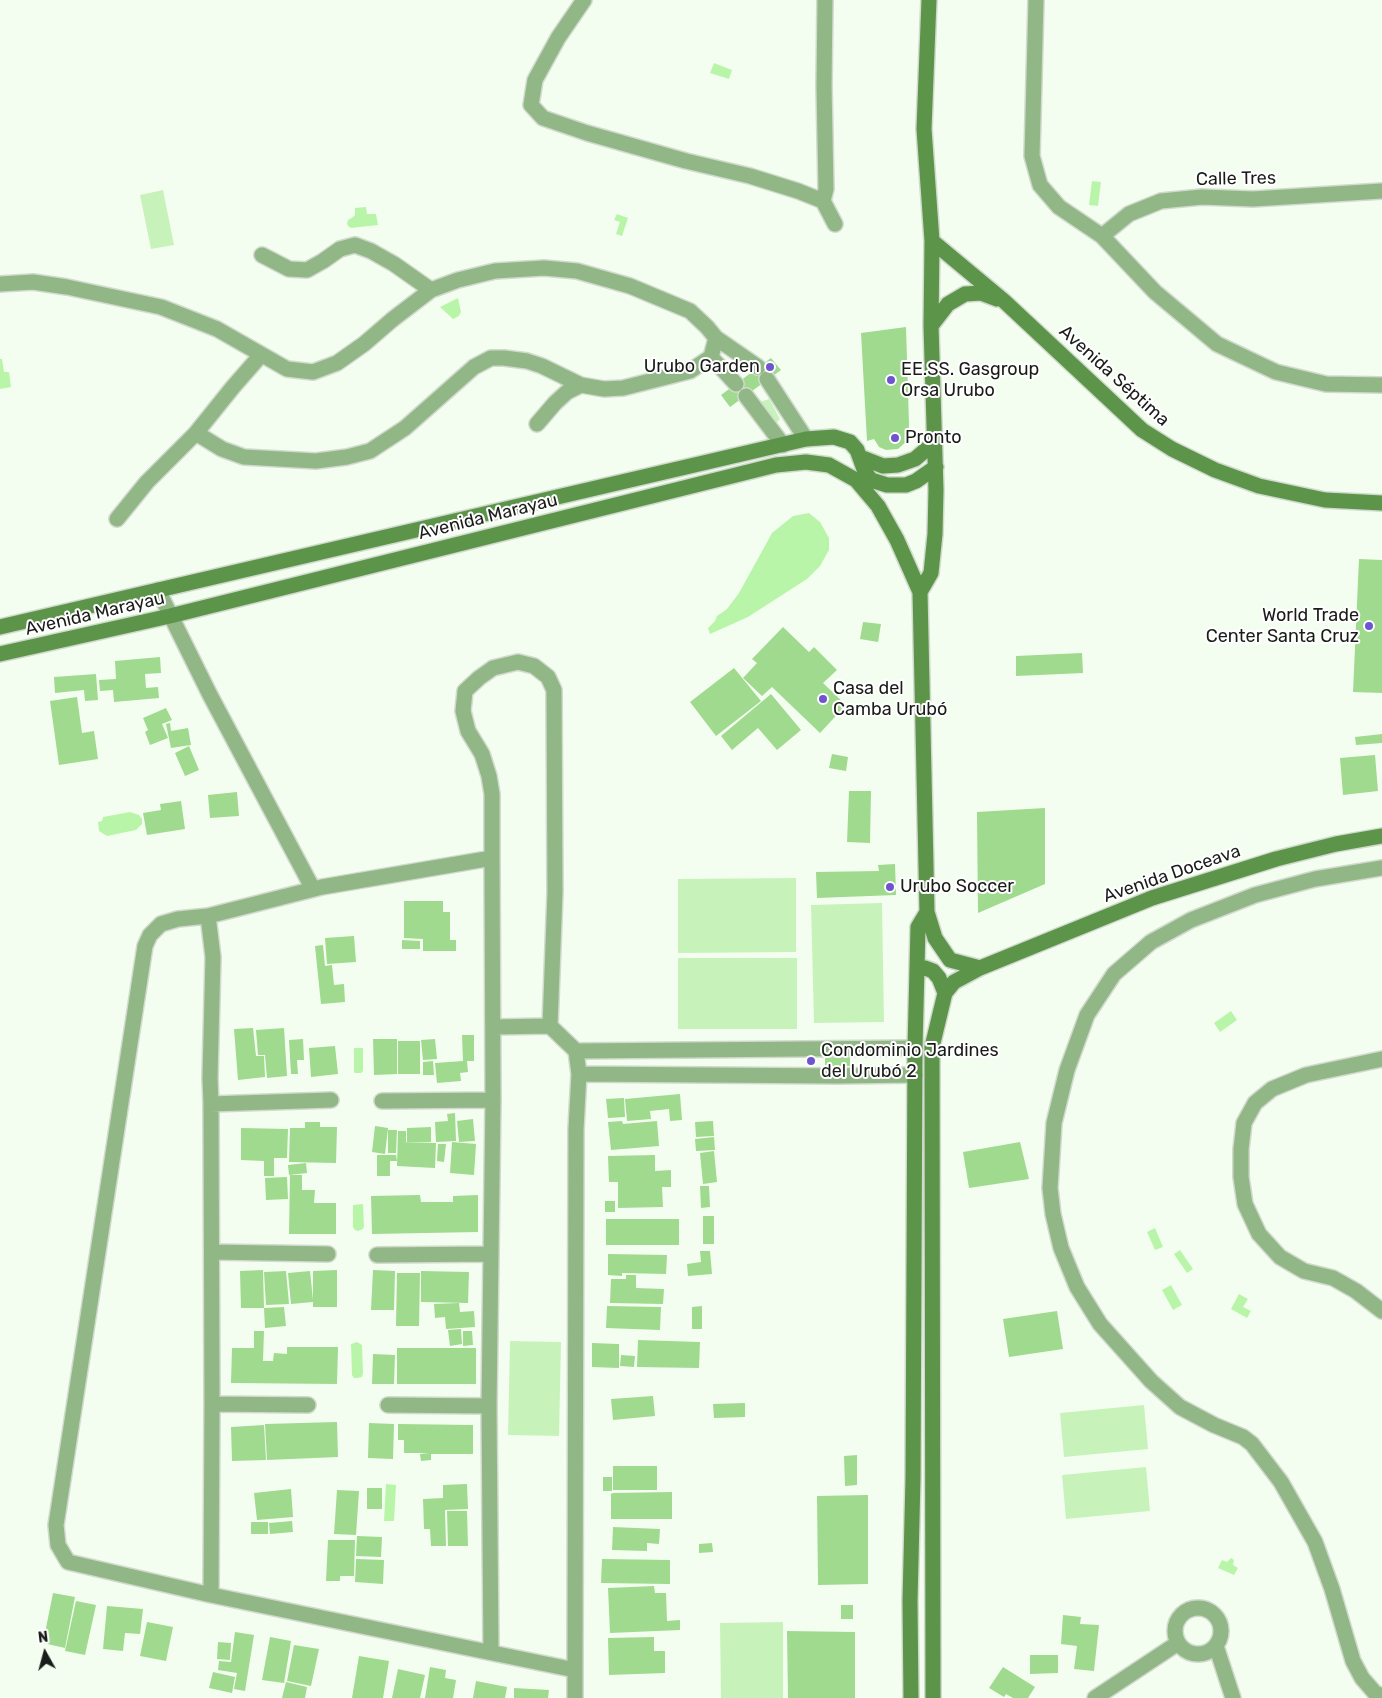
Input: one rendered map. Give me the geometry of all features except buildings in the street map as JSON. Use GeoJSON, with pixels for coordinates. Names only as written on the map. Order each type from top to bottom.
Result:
{"type":"FeatureCollection","features":[{"type":"Feature","properties":{"kind":"main road"},"geometry":{"type":"LineString","coordinates":[[928,0],[924,129],[932,241],[931,326],[936,467],[935,534],[931,573],[920,592],[927,912],[935,938],[950,960],[980,968]]}},
{"type":"Feature","properties":{"kind":"main road","name":"Avenida Séptima"},"geometry":{"type":"LineString","coordinates":[[932,241],[1004,301],[1142,430],[1172,449],[1215,470],[1259,486],[1325,500],[1382,503]]}},
{"type":"Feature","properties":{"kind":"main road","name":"Avenida Séptima"},"geometry":{"type":"LineString","coordinates":[[931,326],[948,304],[965,294],[981,293],[1004,301]]}},
{"type":"Feature","properties":{"kind":"main road","name":"Avenida Marayau"},"geometry":{"type":"LineString","coordinates":[[0,627],[806,439],[834,437],[850,442],[857,450],[865,472],[871,480],[887,485],[906,485],[916,481],[936,467]]}},
{"type":"Feature","properties":{"kind":"main road"},"geometry":{"type":"LineString","coordinates":[[860,457],[883,466],[898,465],[915,459],[935,442]]}},
{"type":"Feature","properties":{"kind":"main road","name":"Avenida Marayau"},"geometry":{"type":"LineString","coordinates":[[0,654],[170,616],[767,467],[806,462],[830,465],[856,480],[878,506],[897,540],[920,592]]}},
{"type":"Feature","properties":{"kind":"main road","name":"Avenida Doceava"},"geometry":{"type":"LineString","coordinates":[[946,994],[954,982],[980,968],[1152,898],[1276,859],[1336,844],[1382,836]]}},
{"type":"Feature","properties":{"kind":"main road"},"geometry":{"type":"LineString","coordinates":[[911,1698],[910,1601],[913,1478],[915,1048],[918,927],[927,912]]}},
{"type":"Feature","properties":{"kind":"main road"},"geometry":{"type":"LineString","coordinates":[[918,967],[933,971],[940,978],[946,994],[932,1047],[932,1698]]}},
{"type":"Feature","properties":{"kind":"street"},"geometry":{"type":"LineString","coordinates":[[584,0],[558,38],[534,80],[531,105],[543,118],[587,133],[686,161],[750,176],[823,201]]}},
{"type":"Feature","properties":{"kind":"street"},"geometry":{"type":"LineString","coordinates":[[825,0],[824,96],[826,189],[823,201],[835,224]]}},
{"type":"Feature","properties":{"kind":"street"},"geometry":{"type":"LineString","coordinates":[[1036,0],[1032,156],[1040,185],[1059,207],[1102,236],[1155,292],[1218,344],[1276,372],[1326,384],[1382,385]]}},
{"type":"Feature","properties":{"kind":"street","name":"Calle Tres"},"geometry":{"type":"LineString","coordinates":[[1102,236],[1129,214],[1161,201],[1202,197],[1253,200],[1382,191]]}},
{"type":"Feature","properties":{"kind":"street"},"geometry":{"type":"LineString","coordinates":[[262,255],[288,269],[307,270],[340,250],[354,244],[394,264],[431,290]]}},
{"type":"Feature","properties":{"kind":"street"},"geometry":{"type":"LineString","coordinates":[[0,284],[33,282],[161,307],[217,329],[286,368],[313,372],[337,363],[364,344],[431,290],[458,280],[496,271],[544,268],[578,271],[630,286],[690,311],[716,338],[763,373],[806,439]]}},
{"type":"Feature","properties":{"kind":"street"},"geometry":{"type":"LineString","coordinates":[[196,433],[222,449],[244,457],[316,461],[346,457],[370,451],[405,428],[474,367],[491,358],[526,361],[542,366],[581,385],[604,389],[623,388],[690,371],[711,357],[716,338]]}},
{"type":"Feature","properties":{"kind":"street"},"geometry":{"type":"LineString","coordinates":[[117,520],[147,482],[196,433],[261,355]]}},
{"type":"Feature","properties":{"kind":"street"},"geometry":{"type":"LineString","coordinates":[[711,357],[741,390],[783,445]]}},
{"type":"Feature","properties":{"kind":"street"},"geometry":{"type":"LineString","coordinates":[[537,424],[567,392],[581,385]]}},
{"type":"Feature","properties":{"kind":"street"},"geometry":{"type":"LineString","coordinates":[[158,590],[312,890]]}},
{"type":"Feature","properties":{"kind":"street"},"geometry":{"type":"LineString","coordinates":[[492,1652],[489,1406],[493,1100],[492,794],[482,754],[468,732],[463,711],[465,691],[479,678],[493,668],[518,662],[534,666],[548,677],[554,690],[555,892],[550,1026]]}},
{"type":"Feature","properties":{"kind":"street"},"geometry":{"type":"LineString","coordinates":[[492,858],[312,890],[208,916],[178,919],[161,924],[150,935],[145,946],[56,1525],[58,1546],[68,1562],[211,1595],[575,1670]]}},
{"type":"Feature","properties":{"kind":"street"},"geometry":{"type":"LineString","coordinates":[[1380,1692],[1362,1678],[1353,1661],[1332,1589],[1315,1542],[1280,1482],[1252,1444],[1242,1436],[1214,1425],[1180,1407],[1151,1382],[1100,1324],[1077,1286],[1061,1248],[1052,1214],[1050,1188],[1054,1123],[1068,1070],[1087,1015],[1114,974],[1151,942],[1200,916],[1256,895],[1315,879],[1382,868]]}},
{"type":"Feature","properties":{"kind":"street"},"geometry":{"type":"LineString","coordinates":[[208,916],[213,957],[210,1078],[212,1252],[211,1595]]}},
{"type":"Feature","properties":{"kind":"street"},"geometry":{"type":"LineString","coordinates":[[493,1027],[550,1026],[576,1052],[579,1074],[576,1138],[575,1698]]}},
{"type":"Feature","properties":{"kind":"street"},"geometry":{"type":"LineString","coordinates":[[576,1052],[915,1048]]}},
{"type":"Feature","properties":{"kind":"street"},"geometry":{"type":"LineString","coordinates":[[1382,1059],[1306,1075],[1272,1089],[1255,1102],[1244,1123],[1240,1177],[1245,1204],[1259,1234],[1280,1257],[1304,1270],[1333,1278],[1356,1291],[1382,1311]]}},
{"type":"Feature","properties":{"kind":"street"},"geometry":{"type":"LineString","coordinates":[[579,1074],[838,1076],[915,1074]]}},
{"type":"Feature","properties":{"kind":"street"},"geometry":{"type":"LineString","coordinates":[[211,1104],[331,1100]]}},
{"type":"Feature","properties":{"kind":"street"},"geometry":{"type":"LineString","coordinates":[[382,1101],[493,1100]]}},
{"type":"Feature","properties":{"kind":"street"},"geometry":{"type":"LineString","coordinates":[[212,1252],[328,1254]]}},
{"type":"Feature","properties":{"kind":"street"},"geometry":{"type":"LineString","coordinates":[[377,1255],[491,1254]]}},
{"type":"Feature","properties":{"kind":"street"},"geometry":{"type":"LineString","coordinates":[[212,1404],[308,1405]]}},
{"type":"Feature","properties":{"kind":"street"},"geometry":{"type":"LineString","coordinates":[[388,1405],[489,1406]]}},
{"type":"Feature","properties":{"kind":"street"},"geometry":{"type":"LineString","coordinates":[[1216,1646],[1204,1654],[1189,1652],[1178,1642],[1175,1628],[1178,1621],[1189,1610],[1204,1609],[1211,1612],[1220,1624],[1221,1631],[1216,1646],[1233,1698]]}},
{"type":"Feature","properties":{"kind":"street"},"geometry":{"type":"LineString","coordinates":[[1095,1698],[1178,1642]]}},
{"type":"Feature","properties":{"kind":"shaded area"},"geometry":{"type":"Polygon","coordinates":[[[714,63],[732,70],[729,79],[710,73],[714,63]]]}},
{"type":"Feature","properties":{"kind":"shaded area"},"geometry":{"type":"Polygon","coordinates":[[[1092,181],[1101,182],[1098,206],[1089,205],[1092,181]]]}},
{"type":"Feature","properties":{"kind":"shaded area"},"geometry":{"type":"Polygon","coordinates":[[[163,190],[174,245],[151,249],[140,195],[163,190]]]}},
{"type":"Feature","properties":{"kind":"shaded area"},"geometry":{"type":"Polygon","coordinates":[[[366,207],[367,214],[376,214],[378,225],[351,228],[348,226],[348,220],[355,215],[355,208],[366,207]]]}},
{"type":"Feature","properties":{"kind":"shaded area"},"geometry":{"type":"Polygon","coordinates":[[[617,214],[628,218],[622,236],[616,234],[620,222],[614,220],[617,214]]]}},
{"type":"Feature","properties":{"kind":"shaded area"},"geometry":{"type":"Polygon","coordinates":[[[458,298],[461,312],[459,316],[453,319],[440,307],[458,298]]]}},
{"type":"Feature","properties":{"kind":"shaded area"},"geometry":{"type":"Polygon","coordinates":[[[0,359],[2,359],[4,372],[9,372],[11,387],[0,389],[0,359]]]}},
{"type":"Feature","properties":{"kind":"shaded area"},"geometry":{"type":"Polygon","coordinates":[[[769,399],[780,419],[776,423],[772,423],[760,405],[760,402],[769,399]]]}},
{"type":"Feature","properties":{"kind":"shaded area"},"geometry":{"type":"Polygon","coordinates":[[[809,513],[820,522],[829,538],[829,550],[820,566],[807,579],[748,617],[710,634],[708,628],[717,616],[727,609],[739,593],[772,533],[793,516],[809,513]]]}},
{"type":"Feature","properties":{"kind":"shaded area"},"geometry":{"type":"Polygon","coordinates":[[[130,812],[139,815],[142,819],[142,824],[136,830],[107,836],[99,831],[98,822],[102,821],[103,817],[130,812]]]}},
{"type":"Feature","properties":{"kind":"shaded area"},"geometry":{"type":"Polygon","coordinates":[[[796,878],[796,952],[678,953],[678,879],[796,878]]]}},
{"type":"Feature","properties":{"kind":"shaded area"},"geometry":{"type":"Polygon","coordinates":[[[882,903],[884,1022],[814,1023],[811,905],[882,903]]]}},
{"type":"Feature","properties":{"kind":"shaded area"},"geometry":{"type":"Polygon","coordinates":[[[678,958],[797,958],[797,1029],[678,1029],[678,958]]]}},
{"type":"Feature","properties":{"kind":"shaded area"},"geometry":{"type":"Polygon","coordinates":[[[1231,1011],[1237,1020],[1220,1032],[1214,1023],[1231,1011]]]}},
{"type":"Feature","properties":{"kind":"shaded area"},"geometry":{"type":"Polygon","coordinates":[[[354,1048],[363,1048],[363,1071],[361,1073],[354,1072],[354,1048]]]}},
{"type":"Feature","properties":{"kind":"shaded area"},"geometry":{"type":"Polygon","coordinates":[[[363,1204],[364,1226],[363,1229],[358,1231],[353,1227],[353,1205],[363,1204]]]}},
{"type":"Feature","properties":{"kind":"shaded area"},"geometry":{"type":"Polygon","coordinates":[[[1155,1228],[1163,1247],[1155,1250],[1147,1232],[1155,1228]]]}},
{"type":"Feature","properties":{"kind":"shaded area"},"geometry":{"type":"Polygon","coordinates":[[[1180,1250],[1193,1269],[1187,1273],[1174,1254],[1180,1250]]]}},
{"type":"Feature","properties":{"kind":"shaded area"},"geometry":{"type":"Polygon","coordinates":[[[1171,1285],[1182,1305],[1173,1310],[1162,1290],[1171,1285]]]}},
{"type":"Feature","properties":{"kind":"shaded area"},"geometry":{"type":"Polygon","coordinates":[[[1239,1294],[1248,1299],[1243,1307],[1251,1311],[1247,1318],[1231,1309],[1239,1294]]]}},
{"type":"Feature","properties":{"kind":"shaded area"},"geometry":{"type":"Polygon","coordinates":[[[510,1341],[561,1342],[559,1436],[508,1435],[510,1341]]]}},
{"type":"Feature","properties":{"kind":"shaded area"},"geometry":{"type":"Polygon","coordinates":[[[357,1342],[362,1345],[363,1373],[362,1377],[354,1378],[352,1375],[351,1344],[357,1342]]]}},
{"type":"Feature","properties":{"kind":"shaded area"},"geometry":{"type":"Polygon","coordinates":[[[1144,1405],[1148,1449],[1064,1457],[1060,1413],[1144,1405]]]}},
{"type":"Feature","properties":{"kind":"shaded area"},"geometry":{"type":"Polygon","coordinates":[[[1146,1467],[1150,1511],[1066,1519],[1062,1475],[1146,1467]]]}},
{"type":"Feature","properties":{"kind":"shaded area"},"geometry":{"type":"Polygon","coordinates":[[[386,1484],[396,1485],[394,1521],[384,1521],[386,1484]]]}},
{"type":"Feature","properties":{"kind":"shaded area"},"geometry":{"type":"Polygon","coordinates":[[[1231,1558],[1234,1560],[1233,1565],[1238,1568],[1234,1575],[1218,1568],[1222,1560],[1227,1562],[1231,1558]]]}},
{"type":"Feature","properties":{"kind":"shaded area"},"geometry":{"type":"Polygon","coordinates":[[[783,1622],[783,1698],[721,1698],[720,1623],[783,1622]]]}},
{"type":"Feature","properties":{"kind":"place","name":"Urubo Garden"},"geometry":{"type":"Point","coordinates":[770,367]}},
{"type":"Feature","properties":{"kind":"place","name":"EE.SS. Gasgroup Orsa Urubo"},"geometry":{"type":"Point","coordinates":[891,380]}},
{"type":"Feature","properties":{"kind":"place","name":"Pronto"},"geometry":{"type":"Point","coordinates":[895,438]}},
{"type":"Feature","properties":{"kind":"place","name":"World Trade Center Santa Cruz"},"geometry":{"type":"Point","coordinates":[1369,626]}},
{"type":"Feature","properties":{"kind":"place","name":"Casa del Camba Urubó"},"geometry":{"type":"Point","coordinates":[823,699]}},
{"type":"Feature","properties":{"kind":"place","name":"Urubo Soccer"},"geometry":{"type":"Point","coordinates":[890,887]}},
{"type":"Feature","properties":{"kind":"place","name":"Condominio Jardines del Urubó 2"},"geometry":{"type":"Point","coordinates":[811,1061]}}]}
